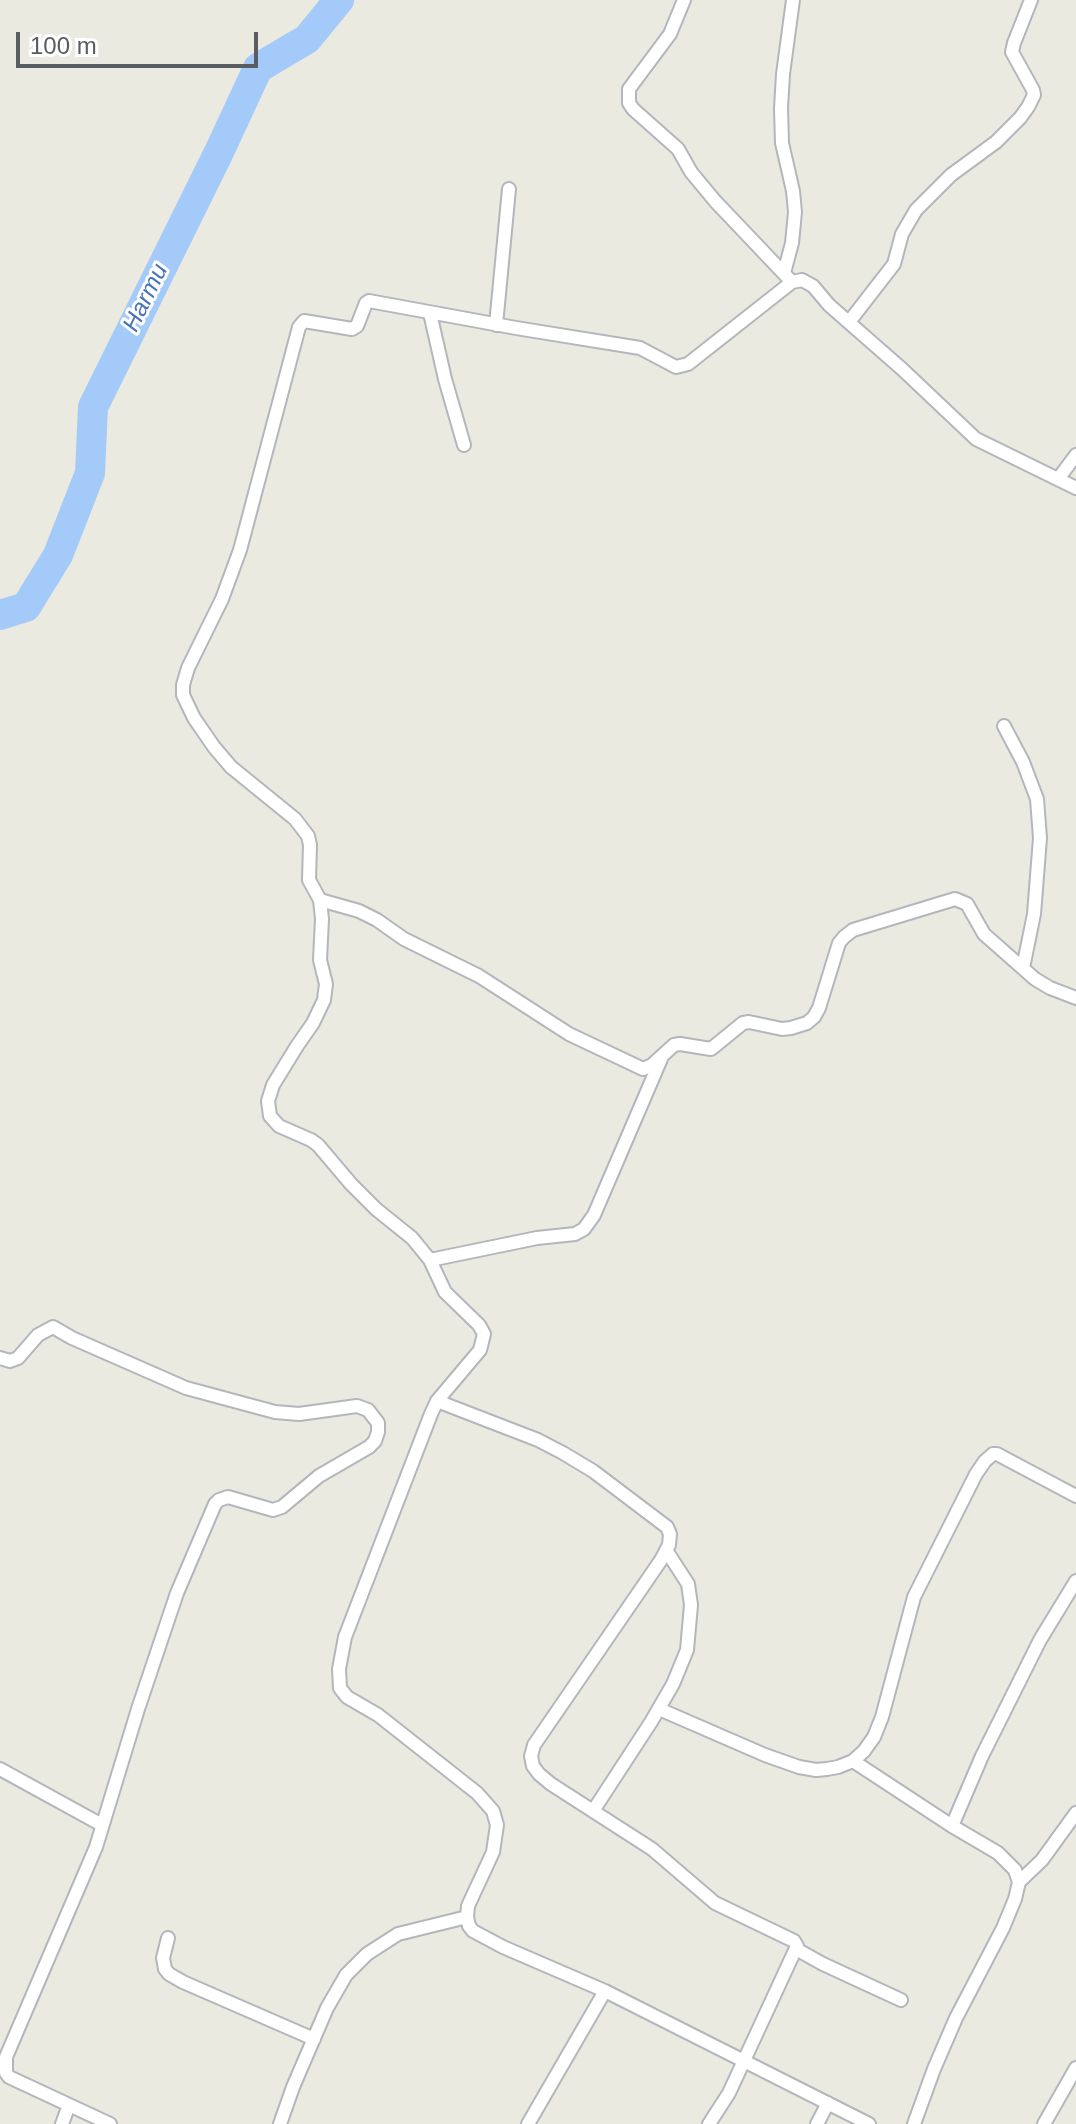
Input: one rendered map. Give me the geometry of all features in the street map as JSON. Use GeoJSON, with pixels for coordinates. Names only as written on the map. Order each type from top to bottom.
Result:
{"type":"FeatureCollection","features":[{"type":"Feature","properties":{"kind":"street"},"geometry":{"type":"LineString","coordinates":[[684,0],[670,34],[629,89],[629,103],[633,109],[678,149],[691,172],[715,201],[788,277],[813,286],[829,305],[982,444],[1076,488]]}},
{"type":"Feature","properties":{"kind":"street"},"geometry":{"type":"LineString","coordinates":[[793,0],[781,108],[782,143],[793,191],[794,227],[788,277],[688,364],[676,367],[640,348],[369,301],[357,326],[352,329],[304,321],[297,331],[291,351],[240,550],[222,599],[188,668],[183,685],[186,703],[194,718],[231,767],[303,828],[310,845],[309,880],[320,900],[322,919],[320,960],[326,984],[324,1000],[313,1023],[273,1085],[267,1108],[270,1116],[279,1126],[318,1145],[376,1209],[412,1238],[430,1260],[445,1292],[479,1325],[484,1334],[474,1359],[437,1401],[345,1637],[339,1684],[347,1697],[378,1715],[477,1793],[493,1811],[497,1825],[493,1852],[468,1906],[469,1926],[480,1936],[605,1991],[869,2124]]}},
{"type":"Feature","properties":{"kind":"street"},"geometry":{"type":"LineString","coordinates":[[849,322],[894,264],[902,234],[916,210],[951,175],[1002,135],[1028,107],[1033,90],[1012,52],[1031,0]]}},
{"type":"Feature","properties":{"kind":"street"},"geometry":{"type":"LineString","coordinates":[[496,325],[509,189]]}},
{"type":"Feature","properties":{"kind":"street"},"geometry":{"type":"LineString","coordinates":[[430,313],[464,445]]}},
{"type":"Feature","properties":{"kind":"street"},"geometry":{"type":"LineString","coordinates":[[1058,479],[1076,455]]}},
{"type":"Feature","properties":{"kind":"street"},"geometry":{"type":"LineString","coordinates":[[1004,726],[1023,762],[1037,799],[1040,838],[1034,914],[1023,968]]}},
{"type":"Feature","properties":{"kind":"street"},"geometry":{"type":"LineString","coordinates":[[320,900],[359,911],[377,920],[404,939],[479,976],[569,1034],[643,1069],[671,1046],[680,1044],[711,1049],[743,1023],[782,1029],[807,1023],[819,1008],[839,943],[844,937],[853,930],[955,899],[967,904],[984,934],[1023,968],[1050,988],[1076,998]]}},
{"type":"Feature","properties":{"kind":"street"},"geometry":{"type":"LineString","coordinates":[[430,1260],[537,1238],[575,1234],[584,1229],[594,1215],[664,1052]]}},
{"type":"Feature","properties":{"kind":"street"},"geometry":{"type":"LineString","coordinates":[[0,1358],[10,1361],[18,1358],[38,1335],[53,1327],[186,1388],[275,1412],[299,1414],[357,1406],[368,1410],[378,1423],[375,1441],[369,1447],[319,1476],[282,1507],[273,1510],[228,1497],[219,1500],[177,1593],[96,1847],[3,2056],[9,2077],[110,2124]]}},
{"type":"Feature","properties":{"kind":"street"},"geometry":{"type":"LineString","coordinates":[[437,1401],[538,1440],[563,1453],[593,1471],[667,1527],[670,1539],[666,1550],[534,1745],[531,1756],[539,1774],[652,1849],[715,1903],[794,1941],[797,1946],[729,2093],[709,2124]]}},
{"type":"Feature","properties":{"kind":"street"},"geometry":{"type":"LineString","coordinates":[[659,1709],[799,1767],[827,1769],[853,1761],[874,1737],[882,1717],[914,1597],[985,1461],[997,1454],[1076,1496]]}},
{"type":"Feature","properties":{"kind":"street"},"geometry":{"type":"LineString","coordinates":[[593,1811],[659,1709],[687,1650],[691,1616],[688,1584],[666,1550]]}},
{"type":"Feature","properties":{"kind":"street"},"geometry":{"type":"LineString","coordinates":[[952,1826],[982,1756],[1040,1640],[1076,1581]]}},
{"type":"Feature","properties":{"kind":"street"},"geometry":{"type":"LineString","coordinates":[[853,1761],[998,1853],[1015,1870],[1019,1882],[1003,1928],[956,2018],[914,2124]]}},
{"type":"Feature","properties":{"kind":"street"},"geometry":{"type":"LineString","coordinates":[[0,1769],[102,1825]]}},
{"type":"Feature","properties":{"kind":"street"},"geometry":{"type":"LineString","coordinates":[[1019,1882],[1042,1860],[1076,1813]]}},
{"type":"Feature","properties":{"kind":"street"},"geometry":{"type":"LineString","coordinates":[[280,2124],[327,2008],[346,1975],[367,1954],[398,1934],[467,1917]]}},
{"type":"Feature","properties":{"kind":"street"},"geometry":{"type":"LineString","coordinates":[[168,1938],[163,1958],[169,1974],[314,2039]]}},
{"type":"Feature","properties":{"kind":"street"},"geometry":{"type":"LineString","coordinates":[[796,1949],[901,2000]]}},
{"type":"Feature","properties":{"kind":"street"},"geometry":{"type":"LineString","coordinates":[[528,2124],[605,1991]]}},
{"type":"Feature","properties":{"kind":"street"},"geometry":{"type":"LineString","coordinates":[[1044,2124],[1076,2068]]}},
{"type":"Feature","properties":{"kind":"street"},"geometry":{"type":"LineString","coordinates":[[817,2124],[828,2103]]}},
{"type":"Feature","properties":{"kind":"street"},"geometry":{"type":"LineString","coordinates":[[62,2124],[69,2105]]}},
{"type":"Feature","properties":{"kind":"waterway","name":"Harmu"},"geometry":{"type":"LineString","coordinates":[[0,615],[26,607],[58,555],[90,473],[93,407],[258,68],[307,39],[339,0]]}}]}
